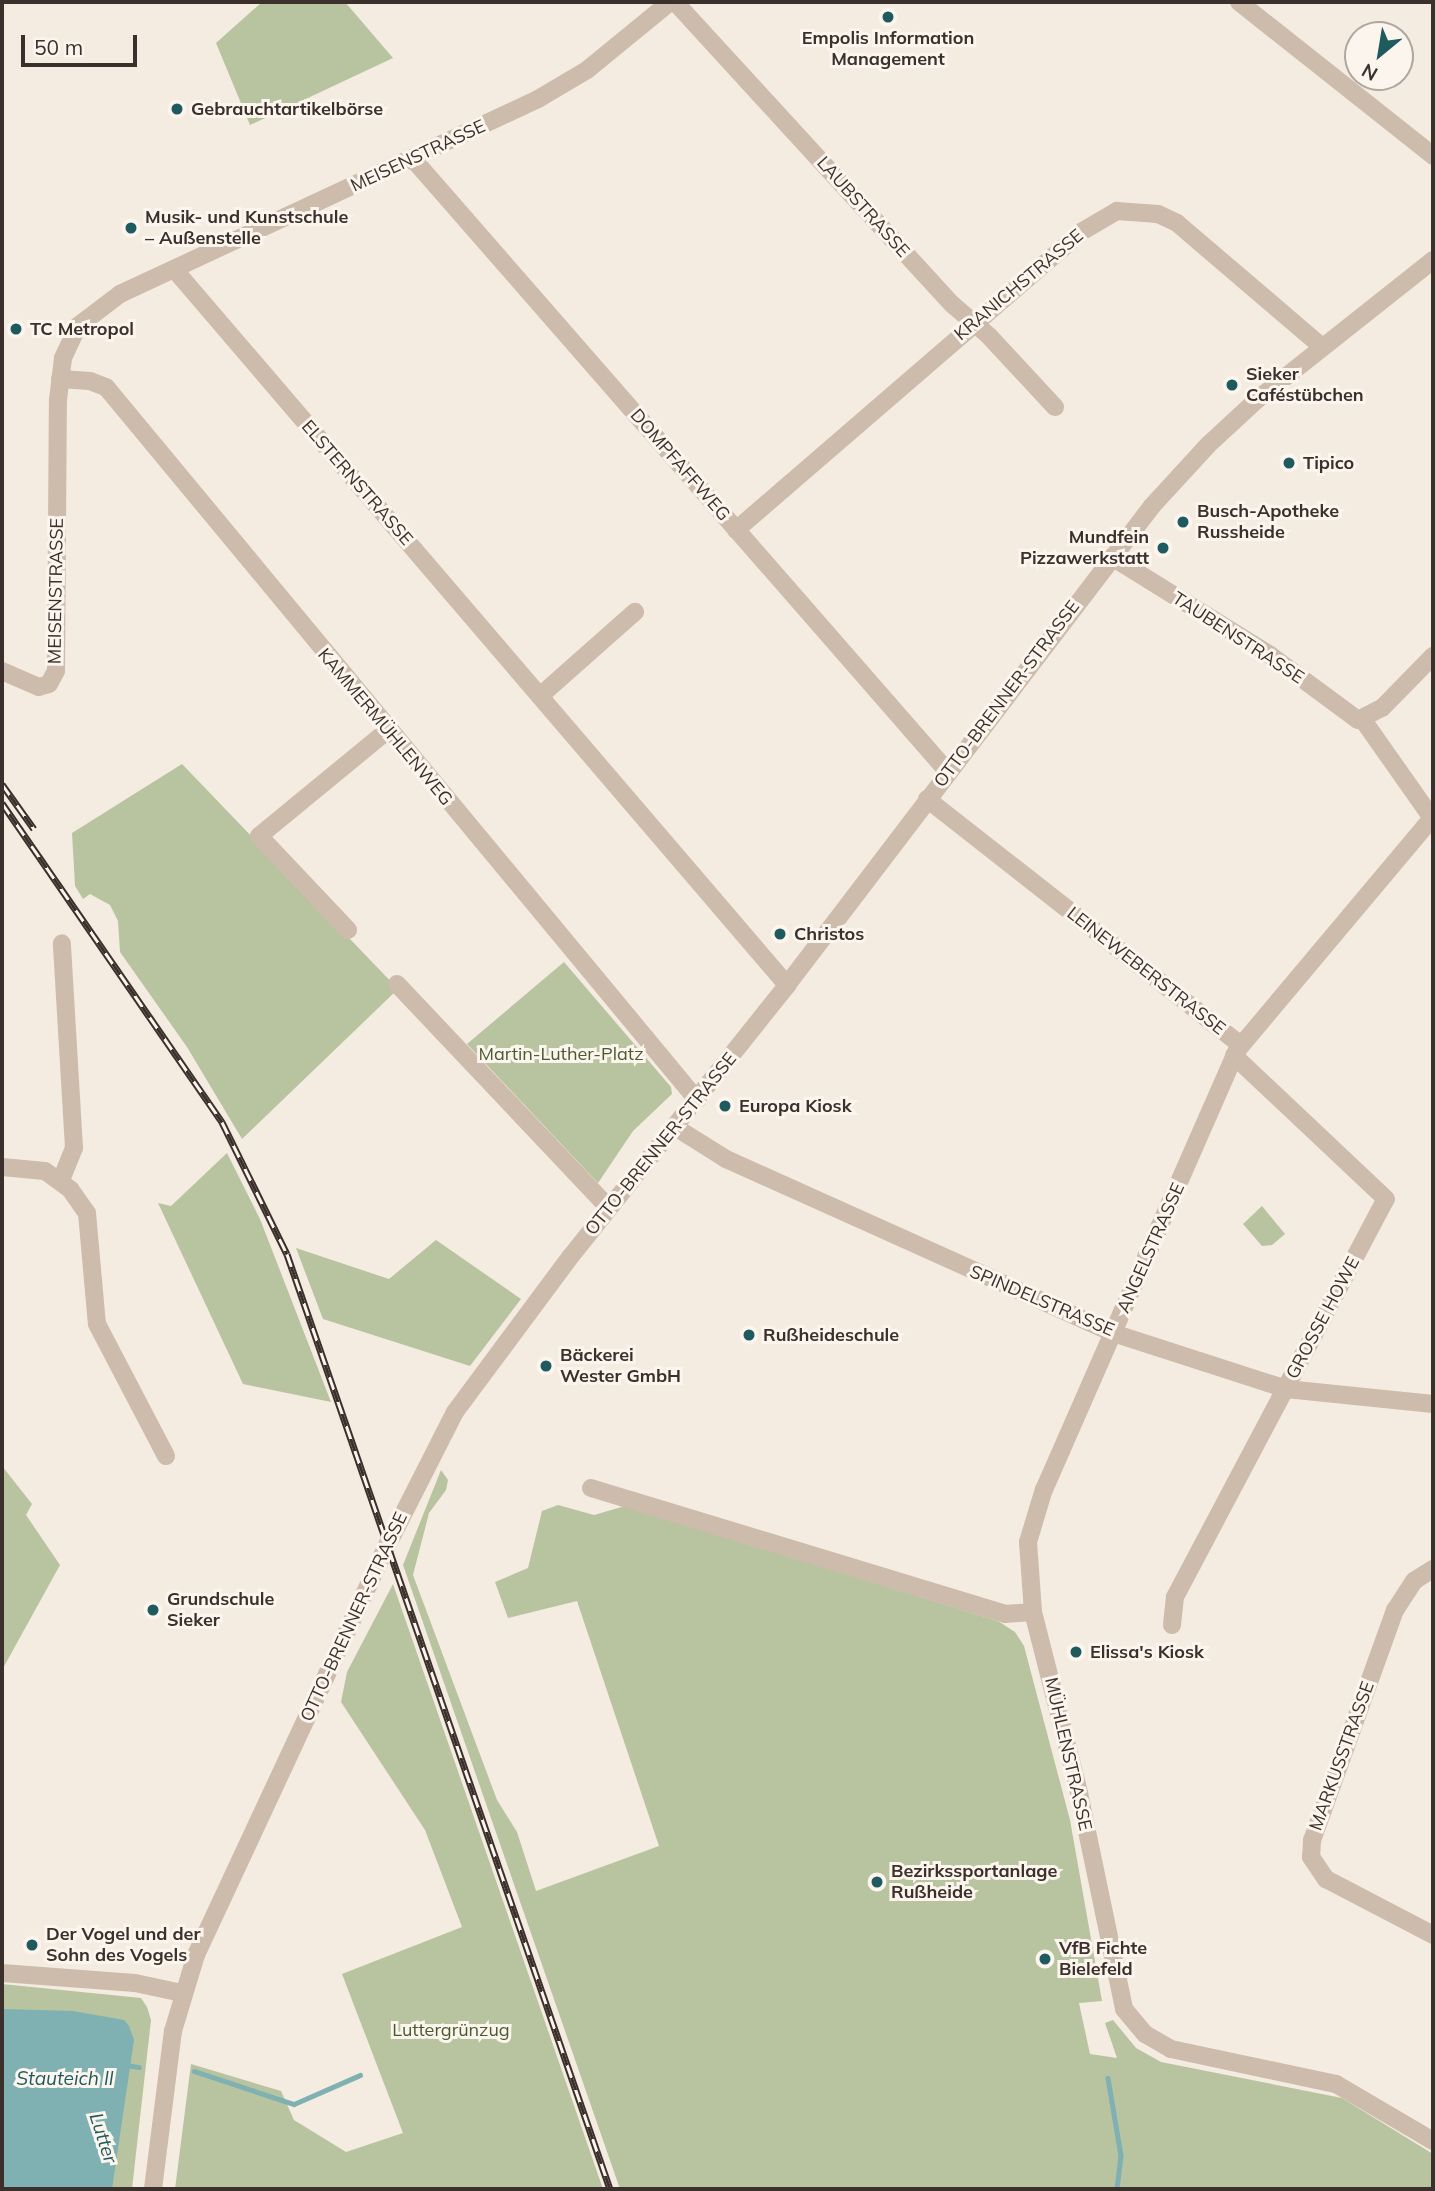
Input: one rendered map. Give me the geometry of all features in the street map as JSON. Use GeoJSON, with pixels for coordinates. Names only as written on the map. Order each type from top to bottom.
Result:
{"type":"FeatureCollection","features":[{"type":"Feature","properties":{"kind":"street"},"geometry":{"type":"LineString","coordinates":[[1239,2],[1433,156]]}},
{"type":"Feature","properties":{"kind":"street","name":"MEISENSTRASSE"},"geometry":{"type":"LineString","coordinates":[[2,671],[26,684],[49,684],[58,652],[61,379],[71,338],[97,308],[558,88],[664,4]]}},
{"type":"Feature","properties":{"kind":"street","name":"LAUBSTRASSE"},"geometry":{"type":"LineString","coordinates":[[664,4],[953,305],[974,322],[1055,407]]}},
{"type":"Feature","properties":{"kind":"street","name":"DOMPFAFFWEG"},"geometry":{"type":"LineString","coordinates":[[413,159],[947,771]]}},
{"type":"Feature","properties":{"kind":"street","name":"KRANICHSTRASSE"},"geometry":{"type":"LineString","coordinates":[[736,530],[974,322],[1090,225],[1117,211],[1133,209],[1158,214],[1177,223],[1321,346]]}},
{"type":"Feature","properties":{"kind":"street","name":"OTTO-BRENNER-STRASSE"},"geometry":{"type":"LineString","coordinates":[[153,2189],[160,2111],[182,1993],[218,1902],[434,1448],[477,1381],[608,1208],[787,985],[1111,557],[1208,445],[1321,346],[1433,260]]}},
{"type":"Feature","properties":{"kind":"street","name":"ELSTERNSTRASSE"},"geometry":{"type":"LineString","coordinates":[[174,269],[787,985]]}},
{"type":"Feature","properties":{"kind":"street","name":"KAMMERMÜHLENWEG"},"geometry":{"type":"LineString","coordinates":[[61,379],[90,381],[106,387],[387,730],[697,1100]]}},
{"type":"Feature","properties":{"kind":"street","name":"TAUBENSTRASSE"},"geometry":{"type":"LineString","coordinates":[[1111,557],[1270,655],[1352,717],[1363,720],[1432,818],[1370,894]]}},
{"type":"Feature","properties":{"kind":"street"},"geometry":{"type":"LineString","coordinates":[[540,696],[635,612]]}},
{"type":"Feature","properties":{"kind":"street"},"geometry":{"type":"LineString","coordinates":[[1363,720],[1382,708],[1433,656]]}},
{"type":"Feature","properties":{"kind":"street"},"geometry":{"type":"LineString","coordinates":[[348,930],[259,836],[387,730]]}},
{"type":"Feature","properties":{"kind":"street","name":"LEINEWEBERSTRASSE"},"geometry":{"type":"LineString","coordinates":[[927,799],[1238,1051],[1370,894]]}},
{"type":"Feature","properties":{"kind":"street"},"geometry":{"type":"LineString","coordinates":[[61,1180],[74,1148],[62,943]]}},
{"type":"Feature","properties":{"kind":"street"},"geometry":{"type":"LineString","coordinates":[[397,984],[608,1208]]}},
{"type":"Feature","properties":{"kind":"street","name":"ANGELSTRASSE"},"geometry":{"type":"LineString","coordinates":[[1033,1612],[1028,1542],[1033,1518],[1238,1051]]}},
{"type":"Feature","properties":{"kind":"street","name":"GROSSE HOWE"},"geometry":{"type":"LineString","coordinates":[[1172,1625],[1175,1597],[1387,1199],[1238,1051]]}},
{"type":"Feature","properties":{"kind":"street","name":"SPINDELSTRASSE"},"geometry":{"type":"LineString","coordinates":[[674,1127],[726,1159],[1113,1333],[1286,1389],[1433,1404]]}},
{"type":"Feature","properties":{"kind":"street"},"geometry":{"type":"LineString","coordinates":[[2,1167],[45,1171],[61,1180],[79,1199],[92,1225],[97,1324],[166,1456]]}},
{"type":"Feature","properties":{"kind":"street"},"geometry":{"type":"LineString","coordinates":[[591,1488],[1005,1614],[1033,1612]]}},
{"type":"Feature","properties":{"kind":"street","name":"MARKUSSTRASSE"},"geometry":{"type":"LineString","coordinates":[[1433,1569],[1414,1581],[1395,1610],[1312,1840],[1311,1857],[1326,1879],[1433,1935]]}},
{"type":"Feature","properties":{"kind":"street","name":"MÜHLENSTRASSE"},"geometry":{"type":"LineString","coordinates":[[1033,1612],[1079,1793],[1119,1999],[1132,2020],[1171,2049],[1336,2084],[1433,2141]]}},
{"type":"Feature","properties":{"kind":"street"},"geometry":{"type":"LineString","coordinates":[[2,1973],[135,1983],[182,1993]]}},
{"type":"Feature","properties":{"kind":"green space"},"geometry":{"type":"Polygon","coordinates":[[[262,2],[345,2],[393,58],[250,125],[216,43],[262,2]]]}},
{"type":"Feature","properties":{"kind":"green space"},"geometry":{"type":"Polygon","coordinates":[[[182,764],[398,989],[242,1139],[187,1047],[120,952],[118,921],[110,905],[90,894],[83,899],[75,886],[72,833],[182,764]]]}},
{"type":"Feature","properties":{"kind":"green space","name":"Martin-Luther-Platz"},"geometry":{"type":"Polygon","coordinates":[[[564,962],[671,1087],[672,1094],[633,1131],[598,1183],[467,1044],[564,962]]]}},
{"type":"Feature","properties":{"kind":"green space"},"geometry":{"type":"Polygon","coordinates":[[[227,1153],[260,1219],[331,1402],[243,1384],[158,1203],[171,1206],[227,1153]]]}},
{"type":"Feature","properties":{"kind":"green space"},"geometry":{"type":"Polygon","coordinates":[[[1262,1206],[1285,1234],[1272,1245],[1262,1246],[1243,1224],[1262,1206]]]}},
{"type":"Feature","properties":{"kind":"green space"},"geometry":{"type":"Polygon","coordinates":[[[436,1240],[521,1299],[470,1366],[323,1319],[296,1248],[389,1279],[436,1240]]]}},
{"type":"Feature","properties":{"kind":"green space"},"geometry":{"type":"Polygon","coordinates":[[[2,1466],[32,1504],[26,1515],[60,1565],[2,1670],[2,1466]]]}},
{"type":"Feature","properties":{"kind":"green space","name":"Bezirkssportanlage Rußheide"},"geometry":{"type":"Polygon","coordinates":[[[441,1470],[448,1480],[446,1490],[429,1513],[413,1575],[497,1800],[517,1832],[536,1891],[659,1846],[577,1601],[508,1618],[495,1582],[528,1568],[542,1511],[558,1505],[594,1515],[625,1506],[998,1621],[1015,1632],[1024,1646],[1070,1820],[1102,2001],[1079,2003],[1090,2054],[1117,2058],[1105,2023],[1113,2020],[1136,2048],[1161,2062],[1342,2098],[1433,2154],[1433,2189],[620,2189],[403,1565],[441,1470]]]}},
{"type":"Feature","properties":{"kind":"green space","name":"Luttergrünzug"},"geometry":{"type":"Polygon","coordinates":[[[393,1584],[603,2189],[175,2189],[191,2064],[281,2091],[294,2120],[346,2152],[403,2133],[342,1974],[462,1927],[425,1830],[341,1702],[347,1672],[393,1584]]]}},
{"type":"Feature","properties":{"kind":"green space","name":"Stauteich II"},"geometry":{"type":"Polygon","coordinates":[[[2,1984],[141,1998],[147,2007],[151,2020],[132,2189],[2,2189],[2,1984]]]}},
{"type":"Feature","properties":{"kind":"water","name":"Stauteich II"},"geometry":{"type":"Polygon","coordinates":[[[2,2009],[73,2011],[124,2020],[129,2026],[134,2040],[112,2189],[2,2189],[2,2009]]]}},
{"type":"Feature","properties":{"kind":"waterway"},"geometry":{"type":"LineString","coordinates":[[126,2065],[139,2067]]}},
{"type":"Feature","properties":{"kind":"waterway"},"geometry":{"type":"LineString","coordinates":[[194,2071],[294,2104],[360,2075]]}},
{"type":"Feature","properties":{"kind":"waterway"},"geometry":{"type":"LineString","coordinates":[[1108,2078],[1121,2156],[1117,2189]]}},
{"type":"Feature","properties":{"kind":"railway"},"geometry":{"type":"LineString","coordinates":[[2,784],[34,829]]}},
{"type":"Feature","properties":{"kind":"railway"},"geometry":{"type":"LineString","coordinates":[[2,803],[222,1122],[287,1254],[610,2189]]}},
{"type":"Feature","properties":{"kind":"place","name":"Empolis Information Management"},"geometry":{"type":"Point","coordinates":[888,17]}},
{"type":"Feature","properties":{"kind":"place","name":"Gebrauchtartikelbörse"},"geometry":{"type":"Point","coordinates":[177,109]}},
{"type":"Feature","properties":{"kind":"place","name":"Musik- und Kunstschule – Außenstelle"},"geometry":{"type":"Point","coordinates":[131,228]}},
{"type":"Feature","properties":{"kind":"place","name":"TC Metropol"},"geometry":{"type":"Point","coordinates":[16,329]}},
{"type":"Feature","properties":{"kind":"place","name":"Sieker Caféstübchen"},"geometry":{"type":"Point","coordinates":[1232,385]}},
{"type":"Feature","properties":{"kind":"place","name":"Tipico"},"geometry":{"type":"Point","coordinates":[1289,463]}},
{"type":"Feature","properties":{"kind":"place","name":"Busch-Apotheke Russheide"},"geometry":{"type":"Point","coordinates":[1183,522]}},
{"type":"Feature","properties":{"kind":"place","name":"Mundfein Pizzawerkstatt"},"geometry":{"type":"Point","coordinates":[1163,548]}},
{"type":"Feature","properties":{"kind":"place","name":"Christos"},"geometry":{"type":"Point","coordinates":[780,934]}},
{"type":"Feature","properties":{"kind":"place","name":"Europa Kiosk"},"geometry":{"type":"Point","coordinates":[725,1106]}},
{"type":"Feature","properties":{"kind":"place","name":"Rußheideschule"},"geometry":{"type":"Point","coordinates":[749,1335]}},
{"type":"Feature","properties":{"kind":"place","name":"Bäckerei Wester GmbH"},"geometry":{"type":"Point","coordinates":[546,1366]}},
{"type":"Feature","properties":{"kind":"place","name":"Grundschule Sieker"},"geometry":{"type":"Point","coordinates":[153,1610]}},
{"type":"Feature","properties":{"kind":"place","name":"Elissa's Kiosk"},"geometry":{"type":"Point","coordinates":[1076,1652]}},
{"type":"Feature","properties":{"kind":"place","name":"Bezirkssportanlage Rußheide"},"geometry":{"type":"Point","coordinates":[877,1882]}},
{"type":"Feature","properties":{"kind":"place","name":"Der Vogel und der Sohn des Vogels"},"geometry":{"type":"Point","coordinates":[32,1945]}},
{"type":"Feature","properties":{"kind":"place","name":"VfB Fichte Bielefeld"},"geometry":{"type":"Point","coordinates":[1045,1959]}},
{"type":"Feature","properties":{"kind":"water label","name":"Lutter"},"geometry":{"type":"Point","coordinates":[103,2138]}}]}
